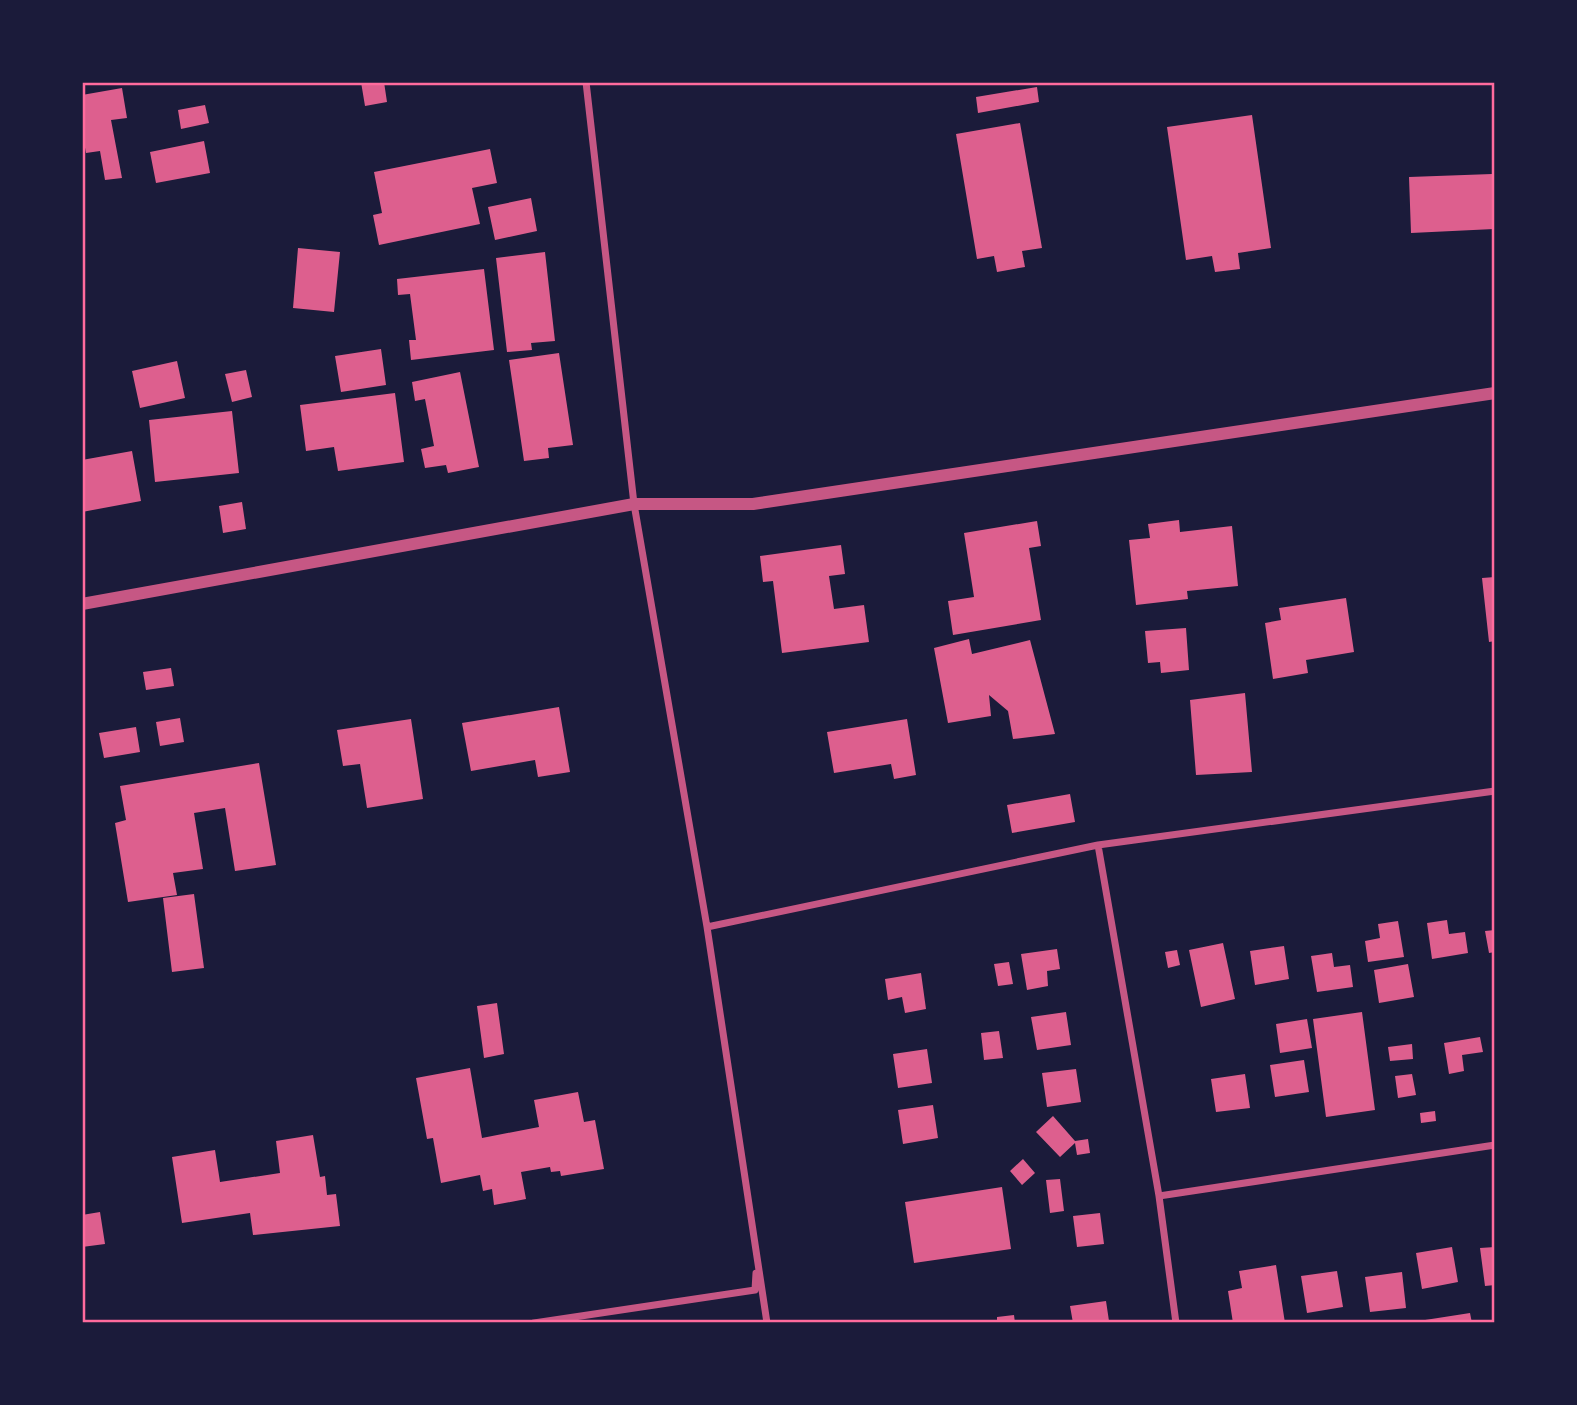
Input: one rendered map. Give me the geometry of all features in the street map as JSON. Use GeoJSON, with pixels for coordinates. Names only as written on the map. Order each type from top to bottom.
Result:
{"type":"FeatureCollection","features":[{"type":"Feature","properties":{"kind":"street"},"geometry":{"type":"LineString","coordinates":[[586,82],[634,504],[707,927],[767,1323]]}},
{"type":"Feature","properties":{"kind":"street"},"geometry":{"type":"LineString","coordinates":[[82,604],[634,504],[753,504],[1495,393]]}},
{"type":"Feature","properties":{"kind":"street"},"geometry":{"type":"LineString","coordinates":[[707,927],[1098,845],[1495,791]]}},
{"type":"Feature","properties":{"kind":"street"},"geometry":{"type":"LineString","coordinates":[[1098,845],[1159,1196],[1176,1323]]}},
{"type":"Feature","properties":{"kind":"street"},"geometry":{"type":"LineString","coordinates":[[1159,1196],[1495,1145]]}},
{"type":"Feature","properties":{"kind":"street"},"geometry":{"type":"LineString","coordinates":[[534,1323],[755,1290],[756,1258]]}},
{"type":"Feature","properties":{"kind":"building"},"geometry":{"type":"Polygon","coordinates":[[[361,82],[384,82],[387,102],[365,106],[361,82]]]}},
{"type":"Feature","properties":{"kind":"building"},"geometry":{"type":"Polygon","coordinates":[[[1037,87],[1039,102],[978,113],[976,97],[1037,87]]]}},
{"type":"Feature","properties":{"kind":"building"},"geometry":{"type":"Polygon","coordinates":[[[122,88],[127,118],[111,120],[122,178],[105,180],[100,151],[86,153],[82,131],[82,95],[122,88]]]}},
{"type":"Feature","properties":{"kind":"building"},"geometry":{"type":"Polygon","coordinates":[[[205,105],[209,123],[181,129],[178,110],[205,105]]]}},
{"type":"Feature","properties":{"kind":"building"},"geometry":{"type":"Polygon","coordinates":[[[1252,115],[1271,248],[1238,253],[1240,269],[1215,272],[1212,256],[1186,260],[1167,127],[1252,115]]]}},
{"type":"Feature","properties":{"kind":"building"},"geometry":{"type":"Polygon","coordinates":[[[1020,123],[1042,248],[1022,251],[1025,267],[997,272],[994,256],[977,259],[956,134],[1020,123]]]}},
{"type":"Feature","properties":{"kind":"building"},"geometry":{"type":"Polygon","coordinates":[[[204,141],[210,173],[156,183],[150,152],[204,141]]]}},
{"type":"Feature","properties":{"kind":"building"},"geometry":{"type":"Polygon","coordinates":[[[490,149],[497,183],[472,188],[480,224],[379,245],[373,215],[382,213],[374,172],[490,149]]]}},
{"type":"Feature","properties":{"kind":"building"},"geometry":{"type":"Polygon","coordinates":[[[1492,174],[1494,229],[1411,233],[1409,177],[1492,174]]]}},
{"type":"Feature","properties":{"kind":"building"},"geometry":{"type":"Polygon","coordinates":[[[531,198],[537,231],[495,240],[488,207],[531,198]]]}},
{"type":"Feature","properties":{"kind":"building"},"geometry":{"type":"Polygon","coordinates":[[[298,248],[340,252],[334,312],[293,308],[298,248]]]}},
{"type":"Feature","properties":{"kind":"building"},"geometry":{"type":"Polygon","coordinates":[[[545,252],[555,341],[531,343],[532,350],[507,352],[496,258],[545,252]]]}},
{"type":"Feature","properties":{"kind":"building"},"geometry":{"type":"Polygon","coordinates":[[[484,269],[494,350],[411,360],[409,340],[416,340],[410,294],[398,295],[397,279],[484,269]]]}},
{"type":"Feature","properties":{"kind":"building"},"geometry":{"type":"Polygon","coordinates":[[[381,349],[386,385],[341,392],[335,356],[381,349]]]}},
{"type":"Feature","properties":{"kind":"building"},"geometry":{"type":"Polygon","coordinates":[[[559,353],[573,445],[548,448],[549,458],[524,461],[509,360],[559,353]]]}},
{"type":"Feature","properties":{"kind":"building"},"geometry":{"type":"Polygon","coordinates":[[[177,361],[185,398],[140,408],[132,371],[177,361]]]}},
{"type":"Feature","properties":{"kind":"building"},"geometry":{"type":"Polygon","coordinates":[[[246,370],[252,397],[232,402],[225,374],[246,370]]]}},
{"type":"Feature","properties":{"kind":"building"},"geometry":{"type":"Polygon","coordinates":[[[460,372],[479,467],[448,473],[446,465],[425,468],[421,449],[434,446],[425,399],[415,401],[412,382],[460,372]]]}},
{"type":"Feature","properties":{"kind":"building"},"geometry":{"type":"Polygon","coordinates":[[[395,393],[404,462],[338,471],[334,447],[306,451],[300,405],[395,393]]]}},
{"type":"Feature","properties":{"kind":"building"},"geometry":{"type":"Polygon","coordinates":[[[232,411],[239,473],[155,482],[149,420],[232,411]]]}},
{"type":"Feature","properties":{"kind":"building"},"geometry":{"type":"Polygon","coordinates":[[[132,451],[141,501],[82,512],[82,460],[132,451]]]}},
{"type":"Feature","properties":{"kind":"building"},"geometry":{"type":"Polygon","coordinates":[[[242,502],[246,529],[223,533],[219,506],[242,502]]]}},
{"type":"Feature","properties":{"kind":"building"},"geometry":{"type":"Polygon","coordinates":[[[1179,520],[1180,532],[1232,526],[1238,586],[1187,591],[1188,599],[1136,605],[1129,540],[1150,538],[1148,524],[1179,520]]]}},
{"type":"Feature","properties":{"kind":"building"},"geometry":{"type":"Polygon","coordinates":[[[1037,521],[1041,546],[1029,548],[1041,620],[953,635],[948,601],[974,597],[964,533],[1037,521]]]}},
{"type":"Feature","properties":{"kind":"building"},"geometry":{"type":"Polygon","coordinates":[[[841,545],[845,574],[829,576],[834,609],[864,605],[869,642],[782,653],[773,581],[763,582],[760,556],[841,545]]]}},
{"type":"Feature","properties":{"kind":"building"},"geometry":{"type":"Polygon","coordinates":[[[1495,577],[1495,641],[1489,642],[1482,578],[1495,577]]]}},
{"type":"Feature","properties":{"kind":"building"},"geometry":{"type":"Polygon","coordinates":[[[1346,598],[1354,652],[1306,660],[1308,673],[1273,679],[1265,623],[1281,620],[1279,608],[1346,598]]]}},
{"type":"Feature","properties":{"kind":"building"},"geometry":{"type":"Polygon","coordinates":[[[1186,628],[1189,670],[1161,673],[1160,662],[1148,663],[1145,631],[1186,628]]]}},
{"type":"Feature","properties":{"kind":"building"},"geometry":{"type":"Polygon","coordinates":[[[969,639],[972,654],[1030,640],[1055,734],[1013,739],[1008,711],[989,695],[991,716],[948,723],[934,648],[969,639]]]}},
{"type":"Feature","properties":{"kind":"building"},"geometry":{"type":"Polygon","coordinates":[[[171,668],[174,686],[146,690],[143,672],[171,668]]]}},
{"type":"Feature","properties":{"kind":"building"},"geometry":{"type":"Polygon","coordinates":[[[1245,693],[1252,772],[1196,775],[1190,700],[1245,693]]]}},
{"type":"Feature","properties":{"kind":"building"},"geometry":{"type":"Polygon","coordinates":[[[559,707],[570,772],[538,777],[535,760],[471,771],[462,723],[559,707]]]}},
{"type":"Feature","properties":{"kind":"building"},"geometry":{"type":"Polygon","coordinates":[[[180,718],[184,742],[160,746],[156,722],[180,718]]]}},
{"type":"Feature","properties":{"kind":"building"},"geometry":{"type":"Polygon","coordinates":[[[411,719],[423,799],[367,808],[360,764],[343,766],[337,730],[411,719]]]}},
{"type":"Feature","properties":{"kind":"building"},"geometry":{"type":"Polygon","coordinates":[[[907,719],[916,775],[894,779],[891,764],[834,773],[827,732],[907,719]]]}},
{"type":"Feature","properties":{"kind":"building"},"geometry":{"type":"Polygon","coordinates":[[[136,727],[140,752],[104,758],[99,733],[136,727]]]}},
{"type":"Feature","properties":{"kind":"building"},"geometry":{"type":"Polygon","coordinates":[[[259,763],[276,865],[235,871],[225,808],[194,813],[203,869],[173,873],[177,895],[128,902],[115,823],[126,820],[120,786],[259,763]]]}},
{"type":"Feature","properties":{"kind":"building"},"geometry":{"type":"Polygon","coordinates":[[[1070,794],[1075,822],[1012,833],[1007,805],[1070,794]]]}},
{"type":"Feature","properties":{"kind":"building"},"geometry":{"type":"Polygon","coordinates":[[[194,894],[204,968],[172,972],[163,898],[194,894]]]}},
{"type":"Feature","properties":{"kind":"building"},"geometry":{"type":"Polygon","coordinates":[[[1447,920],[1449,934],[1465,932],[1468,953],[1432,959],[1427,923],[1447,920]]]}},
{"type":"Feature","properties":{"kind":"building"},"geometry":{"type":"Polygon","coordinates":[[[1398,921],[1404,957],[1368,962],[1365,941],[1380,938],[1378,924],[1398,921]]]}},
{"type":"Feature","properties":{"kind":"building"},"geometry":{"type":"Polygon","coordinates":[[[1495,930],[1495,952],[1489,953],[1485,931],[1495,930]]]}},
{"type":"Feature","properties":{"kind":"building"},"geometry":{"type":"Polygon","coordinates":[[[1223,943],[1235,999],[1201,1007],[1189,950],[1223,943]]]}},
{"type":"Feature","properties":{"kind":"building"},"geometry":{"type":"Polygon","coordinates":[[[1284,946],[1289,979],[1255,985],[1250,951],[1284,946]]]}},
{"type":"Feature","properties":{"kind":"building"},"geometry":{"type":"Polygon","coordinates":[[[1057,949],[1060,969],[1047,971],[1048,986],[1027,990],[1021,954],[1057,949]]]}},
{"type":"Feature","properties":{"kind":"building"},"geometry":{"type":"Polygon","coordinates":[[[1177,950],[1180,965],[1168,968],[1165,952],[1177,950]]]}},
{"type":"Feature","properties":{"kind":"building"},"geometry":{"type":"Polygon","coordinates":[[[1332,953],[1334,967],[1350,965],[1353,987],[1317,992],[1311,956],[1332,953]]]}},
{"type":"Feature","properties":{"kind":"building"},"geometry":{"type":"Polygon","coordinates":[[[1009,962],[1013,984],[998,986],[994,964],[1009,962]]]}},
{"type":"Feature","properties":{"kind":"building"},"geometry":{"type":"Polygon","coordinates":[[[1408,964],[1414,997],[1379,1003],[1374,970],[1408,964]]]}},
{"type":"Feature","properties":{"kind":"building"},"geometry":{"type":"Polygon","coordinates":[[[921,973],[926,1009],[905,1013],[902,997],[888,1000],[885,979],[921,973]]]}},
{"type":"Feature","properties":{"kind":"building"},"geometry":{"type":"Polygon","coordinates":[[[497,1003],[504,1054],[484,1058],[477,1006],[497,1003]]]}},
{"type":"Feature","properties":{"kind":"building"},"geometry":{"type":"Polygon","coordinates":[[[1066,1012],[1071,1045],[1037,1050],[1031,1017],[1066,1012]]]}},
{"type":"Feature","properties":{"kind":"building"},"geometry":{"type":"Polygon","coordinates":[[[1362,1012],[1375,1110],[1326,1117],[1313,1019],[1362,1012]]]}},
{"type":"Feature","properties":{"kind":"building"},"geometry":{"type":"Polygon","coordinates":[[[1307,1019],[1312,1048],[1280,1053],[1276,1024],[1307,1019]]]}},
{"type":"Feature","properties":{"kind":"building"},"geometry":{"type":"Polygon","coordinates":[[[999,1031],[1003,1058],[984,1060],[981,1033],[999,1031]]]}},
{"type":"Feature","properties":{"kind":"building"},"geometry":{"type":"Polygon","coordinates":[[[1480,1037],[1483,1052],[1462,1055],[1464,1071],[1449,1074],[1444,1043],[1480,1037]]]}},
{"type":"Feature","properties":{"kind":"building"},"geometry":{"type":"Polygon","coordinates":[[[1412,1044],[1413,1059],[1390,1061],[1388,1047],[1412,1044]]]}},
{"type":"Feature","properties":{"kind":"building"},"geometry":{"type":"Polygon","coordinates":[[[927,1049],[932,1083],[898,1088],[893,1054],[927,1049]]]}},
{"type":"Feature","properties":{"kind":"building"},"geometry":{"type":"Polygon","coordinates":[[[1304,1060],[1309,1092],[1275,1097],[1270,1065],[1304,1060]]]}},
{"type":"Feature","properties":{"kind":"building"},"geometry":{"type":"Polygon","coordinates":[[[470,1068],[482,1138],[539,1127],[534,1100],[578,1092],[584,1122],[595,1120],[604,1169],[561,1176],[560,1171],[551,1172],[550,1167],[521,1172],[526,1199],[494,1205],[492,1189],[483,1191],[480,1175],[441,1183],[433,1138],[427,1139],[416,1078],[470,1068]]]}},
{"type":"Feature","properties":{"kind":"building"},"geometry":{"type":"Polygon","coordinates":[[[1076,1069],[1081,1102],[1047,1107],[1042,1073],[1076,1069]]]}},
{"type":"Feature","properties":{"kind":"building"},"geometry":{"type":"Polygon","coordinates":[[[1245,1074],[1250,1108],[1216,1112],[1211,1079],[1245,1074]]]}},
{"type":"Feature","properties":{"kind":"building"},"geometry":{"type":"Polygon","coordinates":[[[1412,1074],[1416,1095],[1398,1098],[1395,1076],[1412,1074]]]}},
{"type":"Feature","properties":{"kind":"building"},"geometry":{"type":"Polygon","coordinates":[[[933,1105],[938,1138],[903,1144],[898,1110],[933,1105]]]}},
{"type":"Feature","properties":{"kind":"building"},"geometry":{"type":"Polygon","coordinates":[[[1435,1111],[1436,1121],[1421,1123],[1420,1113],[1435,1111]]]}},
{"type":"Feature","properties":{"kind":"building"},"geometry":{"type":"Polygon","coordinates":[[[1053,1116],[1075,1141],[1088,1139],[1090,1153],[1077,1155],[1075,1143],[1060,1157],[1036,1132],[1053,1116]]]}},
{"type":"Feature","properties":{"kind":"building"},"geometry":{"type":"Polygon","coordinates":[[[313,1135],[320,1177],[325,1176],[327,1195],[336,1194],[340,1226],[253,1235],[250,1213],[182,1223],[172,1157],[215,1150],[220,1182],[280,1173],[276,1141],[313,1135]]]}},
{"type":"Feature","properties":{"kind":"building"},"geometry":{"type":"Polygon","coordinates":[[[1023,1159],[1035,1173],[1022,1185],[1010,1171],[1023,1159]]]}},
{"type":"Feature","properties":{"kind":"building"},"geometry":{"type":"Polygon","coordinates":[[[1060,1179],[1064,1211],[1050,1213],[1046,1180],[1060,1179]]]}},
{"type":"Feature","properties":{"kind":"building"},"geometry":{"type":"Polygon","coordinates":[[[1002,1187],[1011,1249],[914,1263],[905,1202],[1002,1187]]]}},
{"type":"Feature","properties":{"kind":"building"},"geometry":{"type":"Polygon","coordinates":[[[100,1212],[105,1244],[82,1247],[82,1215],[100,1212]]]}},
{"type":"Feature","properties":{"kind":"building"},"geometry":{"type":"Polygon","coordinates":[[[1100,1213],[1104,1244],[1077,1247],[1073,1216],[1100,1213]]]}},
{"type":"Feature","properties":{"kind":"building"},"geometry":{"type":"Polygon","coordinates":[[[1452,1247],[1458,1282],[1422,1289],[1416,1253],[1452,1247]]]}},
{"type":"Feature","properties":{"kind":"building"},"geometry":{"type":"Polygon","coordinates":[[[1495,1247],[1495,1285],[1485,1286],[1480,1248],[1495,1247]]]}},
{"type":"Feature","properties":{"kind":"building"},"geometry":{"type":"Polygon","coordinates":[[[1276,1265],[1285,1323],[1233,1323],[1228,1291],[1242,1288],[1239,1271],[1276,1265]]]}},
{"type":"Feature","properties":{"kind":"building"},"geometry":{"type":"Polygon","coordinates":[[[1337,1271],[1343,1307],[1307,1313],[1301,1276],[1337,1271]]]}},
{"type":"Feature","properties":{"kind":"building"},"geometry":{"type":"Polygon","coordinates":[[[1402,1272],[1406,1308],[1370,1312],[1365,1277],[1402,1272]]]}},
{"type":"Feature","properties":{"kind":"building"},"geometry":{"type":"Polygon","coordinates":[[[1106,1301],[1109,1321],[1073,1323],[1070,1306],[1106,1301]]]}},
{"type":"Feature","properties":{"kind":"building"},"geometry":{"type":"Polygon","coordinates":[[[1470,1313],[1472,1323],[1425,1323],[1425,1320],[1470,1313]]]}},
{"type":"Feature","properties":{"kind":"building"},"geometry":{"type":"Polygon","coordinates":[[[1014,1315],[1015,1323],[997,1323],[997,1317],[1014,1315]]]}}]}
